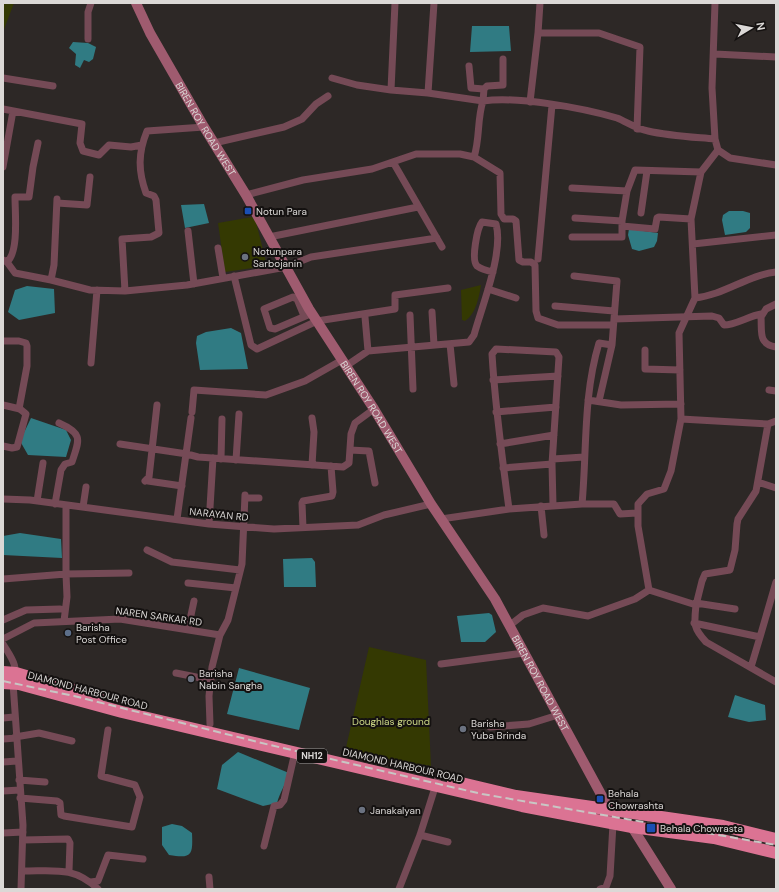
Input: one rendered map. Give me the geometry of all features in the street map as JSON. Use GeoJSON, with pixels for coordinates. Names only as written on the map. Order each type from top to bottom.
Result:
{"type":"FeatureCollection","features":[{"type":"Feature","properties":{"kind":"highway","name":"DIAMOND HARBOUR ROAD"},"geometry":{"type":"LineString","coordinates":[[3,672],[11,680],[210,724],[438,782]]}},
{"type":"Feature","properties":{"kind":"highway","name":"DIAMOND HARBOUR ROAD"},"geometry":{"type":"LineString","coordinates":[[77,695],[295,752],[438,782],[613,824],[714,838],[776,853]]}},
{"type":"Feature","properties":{"kind":"highway","name":"DIAMOND HARBOUR ROAD"},"geometry":{"type":"LineString","coordinates":[[530,803],[609,809],[723,826],[776,839]]}},
{"type":"Feature","properties":{"kind":"main road","name":"BIREN ROY ROAD WEST"},"geometry":{"type":"LineString","coordinates":[[136,3],[150,34],[204,127],[246,195],[311,316],[374,409],[431,504],[495,598],[609,809],[613,824]]}},
{"type":"Feature","properties":{"kind":"main road"},"geometry":{"type":"LineString","coordinates":[[632,827],[671,889]]}},
{"type":"Feature","properties":{"kind":"street"},"geometry":{"type":"LineString","coordinates":[[88,39],[88,12],[91,3]]}},
{"type":"Feature","properties":{"kind":"street"},"geometry":{"type":"LineString","coordinates":[[391,90],[394,3]]}},
{"type":"Feature","properties":{"kind":"street"},"geometry":{"type":"LineString","coordinates":[[428,93],[434,3]]}},
{"type":"Feature","properties":{"kind":"street"},"geometry":{"type":"LineString","coordinates":[[530,102],[540,3]]}},
{"type":"Feature","properties":{"kind":"street"},"geometry":{"type":"LineString","coordinates":[[714,3],[712,88],[715,139],[718,150],[730,158],[776,165]]}},
{"type":"Feature","properties":{"kind":"street"},"geometry":{"type":"LineString","coordinates":[[538,33],[599,33],[640,46],[637,128]]}},
{"type":"Feature","properties":{"kind":"street"},"geometry":{"type":"LineString","coordinates":[[714,54],[776,57]]}},
{"type":"Feature","properties":{"kind":"street"},"geometry":{"type":"LineString","coordinates":[[469,66],[471,88],[484,89],[487,86],[503,85],[502,59]]}},
{"type":"Feature","properties":{"kind":"street"},"geometry":{"type":"LineString","coordinates":[[3,78],[53,86]]}},
{"type":"Feature","properties":{"kind":"street"},"geometry":{"type":"LineString","coordinates":[[332,78],[357,85],[391,90],[428,93],[483,101],[504,99],[552,105],[618,119],[649,132],[715,139]]}},
{"type":"Feature","properties":{"kind":"street"},"geometry":{"type":"LineString","coordinates":[[474,157],[478,147],[484,89]]}},
{"type":"Feature","properties":{"kind":"street"},"geometry":{"type":"LineString","coordinates":[[214,143],[284,127],[302,119],[316,104],[328,96]]}},
{"type":"Feature","properties":{"kind":"street"},"geometry":{"type":"LineString","coordinates":[[538,259],[552,105]]}},
{"type":"Feature","properties":{"kind":"street"},"geometry":{"type":"LineString","coordinates":[[3,109],[82,124],[80,144],[83,151],[90,154],[99,155],[110,145],[131,147],[142,145]]}},
{"type":"Feature","properties":{"kind":"street"},"geometry":{"type":"LineString","coordinates":[[3,167],[13,111]]}},
{"type":"Feature","properties":{"kind":"street"},"geometry":{"type":"LineString","coordinates":[[125,290],[122,239],[151,238],[159,233],[156,200],[154,196],[146,193],[141,176],[139,161],[142,145],[147,131],[204,127]]}},
{"type":"Feature","properties":{"kind":"street"},"geometry":{"type":"LineString","coordinates":[[38,143],[29,197],[15,197],[15,246],[12,258],[5,261],[15,273],[90,290],[125,290],[194,284],[286,267],[310,257],[437,238]]}},
{"type":"Feature","properties":{"kind":"street"},"geometry":{"type":"LineString","coordinates":[[649,590],[637,513],[638,504],[647,494],[664,489],[671,471],[681,419],[680,332],[695,298],[691,219],[701,172],[718,150]]}},
{"type":"Feature","properties":{"kind":"street"},"geometry":{"type":"LineString","coordinates":[[246,195],[303,180],[372,169],[416,154],[460,154],[474,157],[500,173],[501,214],[504,219],[513,219],[516,221],[519,260],[523,262],[531,262],[534,265],[536,311],[538,318],[558,325],[715,316],[722,324],[729,325],[751,316],[761,314],[776,304]]}},
{"type":"Feature","properties":{"kind":"street"},"geometry":{"type":"LineString","coordinates":[[393,162],[442,247]]}},
{"type":"Feature","properties":{"kind":"street"},"geometry":{"type":"LineString","coordinates":[[572,237],[622,237],[626,191],[634,171],[701,172]]}},
{"type":"Feature","properties":{"kind":"street"},"geometry":{"type":"LineString","coordinates":[[640,213],[647,171]]}},
{"type":"Feature","properties":{"kind":"street"},"geometry":{"type":"LineString","coordinates":[[51,280],[54,265],[57,201],[86,205],[90,177]]}},
{"type":"Feature","properties":{"kind":"street"},"geometry":{"type":"LineString","coordinates":[[572,188],[626,191]]}},
{"type":"Feature","properties":{"kind":"street"},"geometry":{"type":"LineString","coordinates":[[269,237],[418,207]]}},
{"type":"Feature","properties":{"kind":"street"},"geometry":{"type":"LineString","coordinates":[[575,218],[655,229],[657,218],[659,217],[691,219]]}},
{"type":"Feature","properties":{"kind":"street"},"geometry":{"type":"LineString","coordinates":[[178,519],[194,390],[266,394],[305,381],[368,351],[469,342],[472,340],[493,272],[498,232],[496,224],[482,222],[478,227],[475,262],[477,266],[493,272]]}},
{"type":"Feature","properties":{"kind":"street"},"geometry":{"type":"LineString","coordinates":[[188,231],[194,284]]}},
{"type":"Feature","properties":{"kind":"street"},"geometry":{"type":"LineString","coordinates":[[693,244],[776,234]]}},
{"type":"Feature","properties":{"kind":"street"},"geometry":{"type":"LineString","coordinates":[[218,248],[223,278]]}},
{"type":"Feature","properties":{"kind":"street"},"geometry":{"type":"LineString","coordinates":[[695,298],[709,296],[758,276],[776,272]]}},
{"type":"Feature","properties":{"kind":"street"},"geometry":{"type":"LineString","coordinates":[[234,276],[251,345],[254,348],[261,348],[311,316]]}},
{"type":"Feature","properties":{"kind":"street"},"geometry":{"type":"LineString","coordinates":[[574,276],[617,282],[612,345],[599,400]]}},
{"type":"Feature","properties":{"kind":"street"},"geometry":{"type":"LineString","coordinates":[[311,316],[294,297],[264,309],[270,328],[273,328],[311,316],[395,309],[396,295],[448,288]]}},
{"type":"Feature","properties":{"kind":"street"},"geometry":{"type":"LineString","coordinates":[[488,289],[516,298]]}},
{"type":"Feature","properties":{"kind":"street"},"geometry":{"type":"LineString","coordinates":[[91,363],[97,290]]}},
{"type":"Feature","properties":{"kind":"street"},"geometry":{"type":"LineString","coordinates":[[555,306],[614,311]]}},
{"type":"Feature","properties":{"kind":"street"},"geometry":{"type":"LineString","coordinates":[[432,312],[434,345]]}},
{"type":"Feature","properties":{"kind":"street"},"geometry":{"type":"LineString","coordinates":[[761,314],[763,341],[768,346],[776,347]]}},
{"type":"Feature","properties":{"kind":"street"},"geometry":{"type":"LineString","coordinates":[[410,315],[413,389]]}},
{"type":"Feature","properties":{"kind":"street"},"geometry":{"type":"LineString","coordinates":[[365,317],[368,351]]}},
{"type":"Feature","properties":{"kind":"street"},"geometry":{"type":"LineString","coordinates":[[3,341],[19,341],[26,343],[27,346],[27,366],[19,409]]}},
{"type":"Feature","properties":{"kind":"street"},"geometry":{"type":"LineString","coordinates":[[582,504],[588,400],[592,367],[599,343],[612,345]]}},
{"type":"Feature","properties":{"kind":"street"},"geometry":{"type":"LineString","coordinates":[[450,344],[454,384]]}},
{"type":"Feature","properties":{"kind":"street"},"geometry":{"type":"LineString","coordinates":[[509,509],[493,380],[492,354],[496,349],[556,352],[558,357],[552,461],[553,505]]}},
{"type":"Feature","properties":{"kind":"street"},"geometry":{"type":"LineString","coordinates":[[645,350],[645,369],[680,370]]}},
{"type":"Feature","properties":{"kind":"street"},"geometry":{"type":"LineString","coordinates":[[493,380],[558,376]]}},
{"type":"Feature","properties":{"kind":"street"},"geometry":{"type":"LineString","coordinates":[[588,400],[599,400],[621,405],[681,404]]}},
{"type":"Feature","properties":{"kind":"street"},"geometry":{"type":"LineString","coordinates":[[3,405],[19,409],[26,414],[15,448],[3,446]]}},
{"type":"Feature","properties":{"kind":"street"},"geometry":{"type":"LineString","coordinates":[[157,405],[150,477],[146,481],[182,486]]}},
{"type":"Feature","properties":{"kind":"street"},"geometry":{"type":"LineString","coordinates":[[496,412],[556,407]]}},
{"type":"Feature","properties":{"kind":"street"},"geometry":{"type":"LineString","coordinates":[[120,444],[187,454],[198,458],[346,466],[349,462],[351,434],[355,423],[374,409]]}},
{"type":"Feature","properties":{"kind":"street"},"geometry":{"type":"LineString","coordinates":[[236,460],[239,414]]}},
{"type":"Feature","properties":{"kind":"street"},"geometry":{"type":"LineString","coordinates":[[312,418],[314,432],[312,465]]}},
{"type":"Feature","properties":{"kind":"street"},"geometry":{"type":"LineString","coordinates":[[209,524],[222,419]]}},
{"type":"Feature","properties":{"kind":"street"},"geometry":{"type":"LineString","coordinates":[[681,419],[768,424],[776,421]]}},
{"type":"Feature","properties":{"kind":"street"},"geometry":{"type":"LineString","coordinates":[[55,504],[61,470],[65,464],[72,462],[79,440],[77,435],[59,423]]}},
{"type":"Feature","properties":{"kind":"street"},"geometry":{"type":"LineString","coordinates":[[768,424],[756,491],[738,519],[735,550],[730,570],[705,574],[696,604],[694,623],[697,632],[706,642],[776,682]]}},
{"type":"Feature","properties":{"kind":"street"},"geometry":{"type":"LineString","coordinates":[[500,444],[554,435]]}},
{"type":"Feature","properties":{"kind":"street"},"geometry":{"type":"LineString","coordinates":[[350,450],[369,452],[375,483]]}},
{"type":"Feature","properties":{"kind":"street"},"geometry":{"type":"LineString","coordinates":[[503,468],[584,456]]}},
{"type":"Feature","properties":{"kind":"street"},"geometry":{"type":"LineString","coordinates":[[37,501],[43,463]]}},
{"type":"Feature","properties":{"kind":"street"},"geometry":{"type":"LineString","coordinates":[[303,528],[303,501],[332,496],[331,466]]}},
{"type":"Feature","properties":{"kind":"street"},"geometry":{"type":"LineString","coordinates":[[758,482],[776,488]]}},
{"type":"Feature","properties":{"kind":"street"},"geometry":{"type":"LineString","coordinates":[[83,507],[86,487]]}},
{"type":"Feature","properties":{"kind":"street"},"geometry":{"type":"LineString","coordinates":[[210,724],[210,680],[220,635],[228,620],[240,570],[245,496],[259,498]]}},
{"type":"Feature","properties":{"kind":"street","name":"NARAYAN RD"},"geometry":{"type":"LineString","coordinates":[[3,499],[37,501],[209,524],[274,529],[358,525],[384,515],[431,504]]}},
{"type":"Feature","properties":{"kind":"street"},"geometry":{"type":"LineString","coordinates":[[441,518],[509,509],[582,504],[611,504],[616,506],[620,514],[637,513]]}},
{"type":"Feature","properties":{"kind":"street"},"geometry":{"type":"LineString","coordinates":[[64,621],[67,606],[66,505]]}},
{"type":"Feature","properties":{"kind":"street"},"geometry":{"type":"LineString","coordinates":[[541,506],[544,535]]}},
{"type":"Feature","properties":{"kind":"street"},"geometry":{"type":"LineString","coordinates":[[147,550],[172,562],[240,570]]}},
{"type":"Feature","properties":{"kind":"street"},"geometry":{"type":"LineString","coordinates":[[3,579],[66,574],[129,573]]}},
{"type":"Feature","properties":{"kind":"street"},"geometry":{"type":"LineString","coordinates":[[751,668],[776,582]]}},
{"type":"Feature","properties":{"kind":"street"},"geometry":{"type":"LineString","coordinates":[[188,583],[236,588]]}},
{"type":"Feature","properties":{"kind":"street"},"geometry":{"type":"LineString","coordinates":[[509,626],[523,615],[543,608],[588,616],[635,599],[649,590],[696,604],[735,609]]}},
{"type":"Feature","properties":{"kind":"street"},"geometry":{"type":"LineString","coordinates":[[188,629],[194,601]]}},
{"type":"Feature","properties":{"kind":"street"},"geometry":{"type":"LineString","coordinates":[[3,620],[26,610],[60,609]]}},
{"type":"Feature","properties":{"kind":"street","name":"NAREN SARKAR RD"},"geometry":{"type":"LineString","coordinates":[[3,639],[34,622],[120,619],[220,635]]}},
{"type":"Feature","properties":{"kind":"street"},"geometry":{"type":"LineString","coordinates":[[694,623],[760,637]]}},
{"type":"Feature","properties":{"kind":"street"},"geometry":{"type":"LineString","coordinates":[[3,644],[14,663],[11,680],[23,832],[23,872],[21,889]]}},
{"type":"Feature","properties":{"kind":"street"},"geometry":{"type":"LineString","coordinates":[[441,664],[524,653]]}},
{"type":"Feature","properties":{"kind":"street"},"geometry":{"type":"LineString","coordinates":[[176,673],[210,680]]}},
{"type":"Feature","properties":{"kind":"street"},"geometry":{"type":"LineString","coordinates":[[490,727],[529,724],[558,716]]}},
{"type":"Feature","properties":{"kind":"street"},"geometry":{"type":"LineString","coordinates":[[3,718],[14,717]]}},
{"type":"Feature","properties":{"kind":"street"},"geometry":{"type":"LineString","coordinates":[[3,791],[57,801],[60,803],[60,815],[132,827],[140,797],[135,785],[101,776],[108,730]]}},
{"type":"Feature","properties":{"kind":"street"},"geometry":{"type":"LineString","coordinates":[[3,739],[39,733],[72,741]]}},
{"type":"Feature","properties":{"kind":"street"},"geometry":{"type":"LineString","coordinates":[[264,846],[274,806],[280,805],[284,800],[295,752]]}},
{"type":"Feature","properties":{"kind":"street"},"geometry":{"type":"LineString","coordinates":[[3,762],[17,761]]}},
{"type":"Feature","properties":{"kind":"street"},"geometry":{"type":"LineString","coordinates":[[19,780],[45,782]]}},
{"type":"Feature","properties":{"kind":"street"},"geometry":{"type":"LineString","coordinates":[[399,889],[420,835],[438,782]]}},
{"type":"Feature","properties":{"kind":"street"},"geometry":{"type":"LineString","coordinates":[[600,889],[606,887],[610,876],[613,824]]}},
{"type":"Feature","properties":{"kind":"street"},"geometry":{"type":"LineString","coordinates":[[3,833],[23,832]]}},
{"type":"Feature","properties":{"kind":"street"},"geometry":{"type":"LineString","coordinates":[[420,835],[448,842]]}},
{"type":"Feature","properties":{"kind":"street"},"geometry":{"type":"LineString","coordinates":[[23,840],[68,839],[70,843],[68,871]]}},
{"type":"Feature","properties":{"kind":"street"},"geometry":{"type":"LineString","coordinates":[[91,882],[98,881],[108,855],[126,855],[143,859]]}},
{"type":"Feature","properties":{"kind":"street"},"geometry":{"type":"LineString","coordinates":[[23,872],[68,871],[75,873],[91,882],[98,889]]}},
{"type":"Feature","properties":{"kind":"street"},"geometry":{"type":"LineString","coordinates":[[209,877],[210,889]]}},
{"type":"Feature","properties":{"kind":"green space"},"geometry":{"type":"Polygon","coordinates":[[[3,3],[14,3],[3,32],[3,3]]]}},
{"type":"Feature","properties":{"kind":"green space"},"geometry":{"type":"Polygon","coordinates":[[[252,217],[256,222],[267,266],[225,272],[218,223],[252,217]]]}},
{"type":"Feature","properties":{"kind":"green space"},"geometry":{"type":"Polygon","coordinates":[[[481,285],[478,300],[472,314],[465,321],[462,320],[461,290],[481,285]]]}},
{"type":"Feature","properties":{"kind":"green space","name":"Doughlas ground"},"geometry":{"type":"Polygon","coordinates":[[[369,647],[426,660],[431,766],[345,752],[369,647]]]}},
{"type":"Feature","properties":{"kind":"water"},"geometry":{"type":"Polygon","coordinates":[[[472,26],[509,26],[511,51],[470,52],[472,26]]]}},
{"type":"Feature","properties":{"kind":"water"},"geometry":{"type":"Polygon","coordinates":[[[73,42],[88,43],[96,47],[93,59],[89,62],[84,60],[80,68],[75,65],[76,54],[69,48],[73,42]]]}},
{"type":"Feature","properties":{"kind":"water"},"geometry":{"type":"Polygon","coordinates":[[[204,204],[209,223],[185,228],[181,205],[204,204]]]}},
{"type":"Feature","properties":{"kind":"water"},"geometry":{"type":"Polygon","coordinates":[[[729,211],[743,211],[750,213],[750,228],[746,232],[725,235],[722,220],[723,215],[729,211]]]}},
{"type":"Feature","properties":{"kind":"water"},"geometry":{"type":"Polygon","coordinates":[[[629,229],[658,233],[657,241],[654,247],[639,251],[632,249],[628,235],[629,229]]]}},
{"type":"Feature","properties":{"kind":"water"},"geometry":{"type":"Polygon","coordinates":[[[27,286],[54,289],[55,313],[19,320],[8,312],[15,290],[27,286]]]}},
{"type":"Feature","properties":{"kind":"water"},"geometry":{"type":"Polygon","coordinates":[[[231,328],[241,333],[248,369],[200,370],[196,343],[197,336],[206,332],[231,328]]]}},
{"type":"Feature","properties":{"kind":"water"},"geometry":{"type":"Polygon","coordinates":[[[31,418],[66,430],[71,440],[66,457],[28,455],[20,441],[31,418]]]}},
{"type":"Feature","properties":{"kind":"water"},"geometry":{"type":"Polygon","coordinates":[[[20,533],[61,539],[62,558],[3,555],[3,536],[20,533]]]}},
{"type":"Feature","properties":{"kind":"water"},"geometry":{"type":"Polygon","coordinates":[[[312,558],[315,562],[316,587],[284,587],[283,559],[312,558]]]}},
{"type":"Feature","properties":{"kind":"water"},"geometry":{"type":"Polygon","coordinates":[[[489,613],[492,615],[496,632],[485,642],[461,642],[457,616],[489,613]]]}},
{"type":"Feature","properties":{"kind":"water"},"geometry":{"type":"Polygon","coordinates":[[[239,668],[310,688],[299,730],[227,714],[239,668]]]}},
{"type":"Feature","properties":{"kind":"water"},"geometry":{"type":"Polygon","coordinates":[[[735,695],[765,705],[766,720],[749,722],[728,717],[735,695]]]}},
{"type":"Feature","properties":{"kind":"water"},"geometry":{"type":"Polygon","coordinates":[[[238,752],[289,773],[277,803],[263,806],[217,789],[222,765],[238,752]]]}},
{"type":"Feature","properties":{"kind":"water"},"geometry":{"type":"Polygon","coordinates":[[[172,824],[182,826],[192,833],[191,851],[187,856],[169,855],[162,845],[162,827],[172,824]]]}},
{"type":"Feature","properties":{"kind":"railway"},"geometry":{"type":"LineString","coordinates":[[3,681],[74,696],[270,745],[482,794],[776,845]]}},
{"type":"Feature","properties":{"kind":"place","name":"Notun Para"},"geometry":{"type":"Point","coordinates":[248,211]}},
{"type":"Feature","properties":{"kind":"place","name":"Notunpara Sarbojanin"},"geometry":{"type":"Point","coordinates":[245,257]}},
{"type":"Feature","properties":{"kind":"place","name":"Barisha Post Office"},"geometry":{"type":"Point","coordinates":[68,633]}},
{"type":"Feature","properties":{"kind":"place","name":"Barisha Nabin Sangha"},"geometry":{"type":"Point","coordinates":[191,679]}},
{"type":"Feature","properties":{"kind":"place","name":"Barisha Yuba Brinda"},"geometry":{"type":"Point","coordinates":[463,729]}},
{"type":"Feature","properties":{"kind":"place","name":"Behala Chowrashta"},"geometry":{"type":"Point","coordinates":[600,799]}},
{"type":"Feature","properties":{"kind":"place","name":"Janakalyan"},"geometry":{"type":"Point","coordinates":[362,810]}},
{"type":"Feature","properties":{"kind":"place","name":"Behala Chowrasta"},"geometry":{"type":"Point","coordinates":[651,828]}}]}
